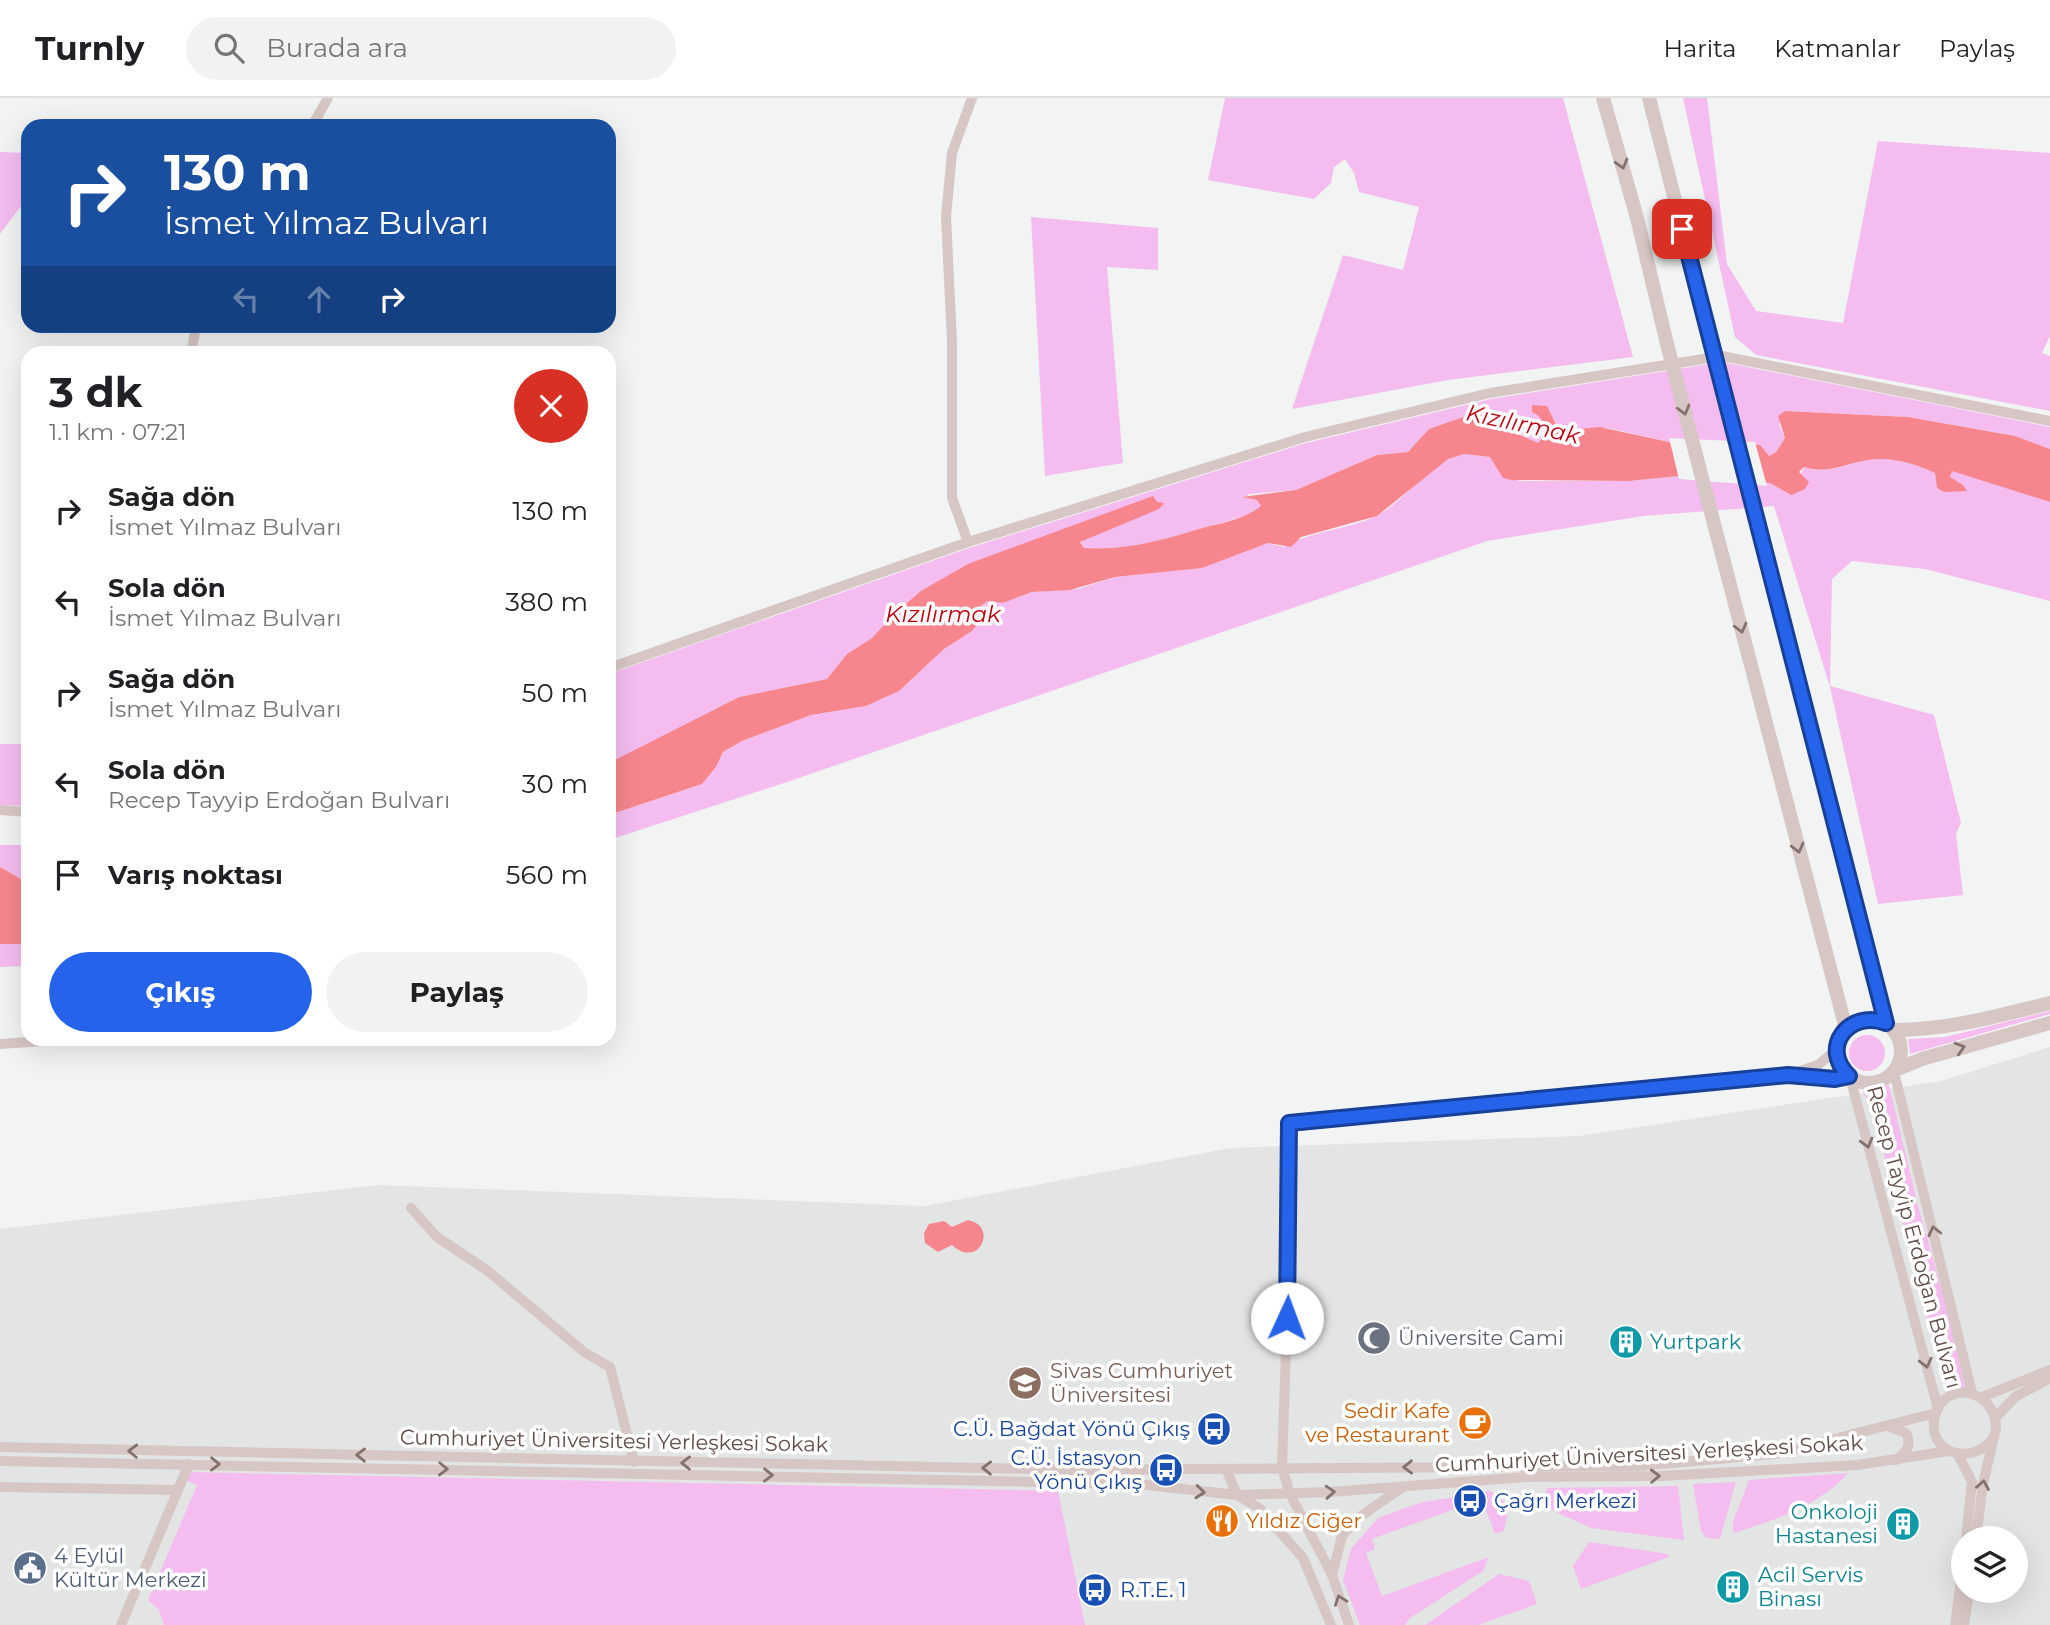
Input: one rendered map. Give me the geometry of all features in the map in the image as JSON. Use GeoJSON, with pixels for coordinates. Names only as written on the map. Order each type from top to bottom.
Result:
{"type":"FeatureCollection","features":[{"type":"Feature","properties":{"kind":"street"},"geometry":{"type":"LineString","coordinates":[[316,119],[328,98]]}},
{"type":"Feature","properties":{"kind":"street"},"geometry":{"type":"LineString","coordinates":[[968,542],[952,498],[952,342],[946,216],[952,153],[972,98]]}},
{"type":"Feature","properties":{"kind":"street"},"geometry":{"type":"LineString","coordinates":[[1603,98],[1637,218],[1667,344],[1846,1029]]}},
{"type":"Feature","properties":{"kind":"street"},"geometry":{"type":"LineString","coordinates":[[1649,98],[1766,563],[1890,1026],[1902,1048],[1895,1071]]}},
{"type":"Feature","properties":{"kind":"street"},"geometry":{"type":"LineString","coordinates":[[616,666],[968,542],[1305,437],[1490,393],[1722,356],[2050,421]]}},
{"type":"Feature","properties":{"kind":"street"},"geometry":{"type":"LineString","coordinates":[[0,810],[21,812]]}},
{"type":"Feature","properties":{"kind":"street"},"geometry":{"type":"LineString","coordinates":[[1788,1075],[1818,1065],[1837,1049],[1846,1029],[1865,1019],[1890,1026],[1932,1030],[1971,1024],[2050,1003]]}},
{"type":"Feature","properties":{"kind":"street"},"geometry":{"type":"LineString","coordinates":[[1837,1049],[1838,1060],[1850,1076],[1862,1083],[1873,1083],[1883,1081],[1895,1071],[1922,1059],[2050,1023]]}},
{"type":"Feature","properties":{"kind":"street"},"geometry":{"type":"LineString","coordinates":[[0,1044],[21,1043]]}},
{"type":"Feature","properties":{"kind":"street","name":"Recep Tayyip Erdoğan Bulvarı"},"geometry":{"type":"LineString","coordinates":[[1895,1071],[1977,1395]]}},
{"type":"Feature","properties":{"kind":"street"},"geometry":{"type":"LineString","coordinates":[[1349,1625],[1332,1576],[1290,1494],[1282,1467],[1288,1290],[1289,1123],[1788,1075],[1835,1079],[1850,1076]]}},
{"type":"Feature","properties":{"kind":"street","name":"Recep Tayyip Erdoğan Bulvarı"},"geometry":{"type":"LineString","coordinates":[[1850,1076],[1937,1411]]}},
{"type":"Feature","properties":{"kind":"street"},"geometry":{"type":"LineString","coordinates":[[411,1208],[437,1237],[488,1271],[584,1352],[610,1367],[634,1462]]}},
{"type":"Feature","properties":{"kind":"street","name":"Cumhuriyet Üniversitesi Yerleşkesi Sokak"},"geometry":{"type":"LineString","coordinates":[[0,1447],[634,1462],[1227,1471],[1282,1467],[1687,1463],[1775,1454],[1889,1427],[1937,1411],[1952,1395],[1977,1395],[2050,1370]]}},
{"type":"Feature","properties":{"kind":"street"},"geometry":{"type":"LineString","coordinates":[[1996,1417],[2015,1397],[2050,1378]]}},
{"type":"Feature","properties":{"kind":"street"},"geometry":{"type":"LineString","coordinates":[[1977,1395],[1989,1403],[1996,1417],[1978,1526]]}},
{"type":"Feature","properties":{"kind":"street"},"geometry":{"type":"LineString","coordinates":[[1937,1411],[1936,1436],[1953,1452],[1972,1482],[1967,1526]]}},
{"type":"Feature","properties":{"kind":"street","name":"Cumhuriyet Üniversitesi Yerleşkesi Sokak"},"geometry":{"type":"LineString","coordinates":[[1889,1427],[1906,1433],[1909,1439],[1905,1454],[1894,1462]]}},
{"type":"Feature","properties":{"kind":"street","name":"Cumhuriyet Üniversitesi Yerleşkesi Sokak"},"geometry":{"type":"LineString","coordinates":[[0,1461],[1138,1484],[1237,1495],[1290,1494],[1525,1477],[1706,1474],[1894,1462],[1953,1452],[1979,1452],[1994,1437]]}},
{"type":"Feature","properties":{"kind":"street"},"geometry":{"type":"LineString","coordinates":[[121,1625],[189,1464]]}},
{"type":"Feature","properties":{"kind":"street"},"geometry":{"type":"LineString","coordinates":[[1227,1471],[1237,1495]]}},
{"type":"Feature","properties":{"kind":"street","name":"Cumhuriyet Üniversitesi Yerleşkesi Sokak"},"geometry":{"type":"LineString","coordinates":[[1332,1576],[1342,1536],[1355,1520],[1375,1503],[1405,1485]]}},
{"type":"Feature","properties":{"kind":"street"},"geometry":{"type":"LineString","coordinates":[[0,1487],[178,1490]]}},
{"type":"Feature","properties":{"kind":"street","name":"Cumhuriyet Üniversitesi Yerleşkesi Sokak"},"geometry":{"type":"LineString","coordinates":[[1237,1495],[1259,1508],[1278,1526],[1303,1558],[1331,1625]]}},
{"type":"Feature","properties":{"kind":"street"},"geometry":{"type":"LineString","coordinates":[[1955,1625],[1958,1603]]}},
{"type":"Feature","properties":{"kind":"street"},"geometry":{"type":"LineString","coordinates":[[1964,1625],[1967,1603]]}},
{"type":"Feature","properties":{"kind":"shaded area"},"geometry":{"type":"Polygon","coordinates":[[[1225,98],[1563,98],[1633,357],[1448,380],[1292,409],[1343,255],[1403,270],[1419,207],[1359,192],[1354,173],[1345,159],[1334,167],[1331,183],[1314,199],[1208,180],[1225,98]]]}},
{"type":"Feature","properties":{"kind":"shaded area"},"geometry":{"type":"Polygon","coordinates":[[[1683,98],[1707,98],[1727,264],[1756,311],[1843,323],[1878,141],[2050,153],[2050,336],[2042,353],[2050,356],[2050,411],[1756,355],[1735,337],[1683,98]]]}},
{"type":"Feature","properties":{"kind":"shaded area"},"geometry":{"type":"Polygon","coordinates":[[[0,152],[21,153],[21,206],[0,234],[0,152]]]}},
{"type":"Feature","properties":{"kind":"shaded area"},"geometry":{"type":"Polygon","coordinates":[[[1031,217],[1158,228],[1158,270],[1107,267],[1123,463],[1045,476],[1031,217]]]}},
{"type":"Feature","properties":{"kind":"shaded area"},"geometry":{"type":"Polygon","coordinates":[[[1722,362],[2050,427],[2050,449],[2015,436],[1908,417],[1786,411],[1779,424],[1785,438],[1776,452],[1769,456],[1752,446],[1669,442],[1608,428],[1558,431],[1547,406],[1540,415],[1545,430],[1538,443],[1497,424],[1488,414],[1473,414],[1429,429],[1408,452],[1377,455],[1296,490],[1250,494],[1244,497],[1257,500],[1261,506],[1235,519],[1131,546],[1084,548],[1080,541],[1163,503],[921,591],[895,613],[872,638],[847,654],[827,679],[739,697],[616,760],[616,672],[969,548],[1306,443],[1491,399],[1722,362]]]}},
{"type":"Feature","properties":{"kind":"shaded area"},"geometry":{"type":"Polygon","coordinates":[[[1464,454],[1490,457],[1518,481],[1629,481],[1679,476],[1770,483],[1791,495],[1804,467],[1829,470],[1886,459],[1935,473],[1937,488],[1963,485],[1950,477],[1951,470],[2050,502],[2050,601],[1925,569],[1852,561],[1832,579],[1830,686],[1934,715],[1961,823],[1956,834],[1963,895],[1878,904],[1830,687],[1774,506],[1643,516],[1487,541],[787,782],[616,838],[616,813],[702,784],[716,767],[723,752],[742,741],[811,715],[866,706],[899,691],[944,649],[972,631],[977,625],[975,610],[988,601],[1003,603],[1032,592],[1078,589],[1115,577],[1201,568],[1268,543],[1284,547],[1295,541],[1376,516],[1388,509],[1429,472],[1451,458],[1464,454]]]}},
{"type":"Feature","properties":{"kind":"shaded area"},"geometry":{"type":"Polygon","coordinates":[[[0,744],[21,744],[21,806],[0,805],[0,744]]]}},
{"type":"Feature","properties":{"kind":"shaded area"},"geometry":{"type":"Polygon","coordinates":[[[0,845],[21,845],[21,879],[0,867],[0,845]]]}},
{"type":"Feature","properties":{"kind":"shaded area"},"geometry":{"type":"Polygon","coordinates":[[[0,944],[21,944],[21,966],[0,967],[0,944]]]}},
{"type":"Feature","properties":{"kind":"shaded area"},"geometry":{"type":"Polygon","coordinates":[[[2050,1011],[2050,1014],[1910,1054],[1908,1039],[1945,1037],[2050,1011]]]}},
{"type":"Feature","properties":{"kind":"shaded area"},"geometry":{"type":"Polygon","coordinates":[[[1867,1035],[1880,1040],[1885,1053],[1880,1066],[1867,1071],[1854,1066],[1849,1053],[1854,1040],[1867,1035]]]}},
{"type":"Feature","properties":{"kind":"shaded area","name":"Sivas Cumhuriyet Üniversitesi"},"geometry":{"type":"Polygon","coordinates":[[[2050,1047],[2050,1625],[0,1625],[0,1229],[378,1185],[925,1206],[1230,1148],[1579,1136],[1941,1081],[2050,1047]]]}},
{"type":"Feature","properties":{"kind":"shaded area"},"geometry":{"type":"Polygon","coordinates":[[[1889,1085],[1916,1197],[1896,1201],[1874,1116],[1863,1091],[1889,1085]]]}},
{"type":"Feature","properties":{"kind":"shaded area"},"geometry":{"type":"Polygon","coordinates":[[[1917,1202],[1944,1297],[1966,1391],[1947,1396],[1899,1207],[1917,1202]]]}},
{"type":"Feature","properties":{"kind":"shaded area"},"geometry":{"type":"Polygon","coordinates":[[[191,1472],[1058,1491],[1085,1625],[164,1625],[159,1610],[148,1600],[197,1485],[187,1481],[191,1472]]]}},
{"type":"Feature","properties":{"kind":"shaded area"},"geometry":{"type":"Polygon","coordinates":[[[1848,1473],[1823,1495],[1795,1511],[1733,1533],[1733,1522],[1749,1480],[1848,1473]]]}},
{"type":"Feature","properties":{"kind":"shaded area"},"geometry":{"type":"Polygon","coordinates":[[[1736,1482],[1720,1539],[1706,1538],[1701,1531],[1693,1484],[1736,1482]]]}},
{"type":"Feature","properties":{"kind":"shaded area"},"geometry":{"type":"Polygon","coordinates":[[[1678,1486],[1684,1540],[1591,1528],[1543,1506],[1547,1488],[1678,1486]]]}},
{"type":"Feature","properties":{"kind":"shaded area"},"geometry":{"type":"Polygon","coordinates":[[[1491,1491],[1509,1506],[1504,1531],[1495,1534],[1482,1499],[1372,1539],[1375,1549],[1366,1553],[1382,1596],[1489,1557],[1483,1571],[1410,1618],[1405,1625],[1360,1625],[1343,1580],[1351,1549],[1378,1518],[1419,1503],[1491,1491]]]}},
{"type":"Feature","properties":{"kind":"shaded area"},"geometry":{"type":"Polygon","coordinates":[[[1589,1542],[1668,1554],[1669,1557],[1581,1589],[1573,1566],[1589,1542]]]}},
{"type":"Feature","properties":{"kind":"shaded area"},"geometry":{"type":"Polygon","coordinates":[[[1499,1574],[1529,1581],[1537,1604],[1478,1625],[1425,1625],[1499,1574]]]}},
{"type":"Feature","properties":{"kind":"water","name":"Kızılırmak"},"geometry":{"type":"Polygon","coordinates":[[[1532,405],[1547,406],[1559,431],[1600,427],[1669,442],[1760,445],[1769,456],[1776,452],[1785,438],[1778,416],[1785,411],[1908,417],[2015,436],[2050,449],[2050,502],[1952,471],[1950,477],[1967,491],[1944,492],[1937,488],[1935,473],[1886,459],[1861,461],[1821,470],[1804,467],[1799,472],[1809,482],[1805,489],[1791,495],[1770,483],[1679,476],[1629,481],[1511,480],[1503,478],[1490,457],[1464,454],[1448,459],[1377,516],[1301,537],[1291,547],[1268,543],[1202,568],[1115,577],[1070,590],[1032,592],[1003,603],[988,601],[975,610],[977,625],[972,631],[944,649],[899,691],[866,706],[811,715],[742,741],[723,752],[716,767],[702,784],[616,813],[616,759],[739,697],[827,679],[847,654],[872,638],[895,613],[921,591],[968,564],[1153,496],[1157,502],[1164,503],[1159,509],[1080,542],[1084,548],[1116,548],[1146,543],[1235,520],[1261,506],[1257,500],[1242,497],[1296,490],[1377,455],[1408,452],[1429,429],[1466,416],[1488,414],[1497,425],[1538,443],[1544,426],[1540,418],[1532,412],[1532,405]]]}},
{"type":"Feature","properties":{"kind":"water"},"geometry":{"type":"Polygon","coordinates":[[[0,867],[21,879],[21,944],[0,944],[0,867]]]}},
{"type":"Feature","properties":{"kind":"water"},"geometry":{"type":"Polygon","coordinates":[[[968,1220],[982,1230],[984,1237],[977,1250],[962,1251],[952,1245],[938,1252],[925,1243],[924,1233],[929,1224],[944,1221],[952,1227],[968,1220]]]}},
{"type":"Feature","properties":{"kind":"pier"},"geometry":{"type":"Polygon","coordinates":[[[1669,438],[1755,442],[1767,486],[1679,479],[1669,438]]]}},
{"type":"Feature","properties":{"kind":"place","name":"Üniversite Cami"},"geometry":{"type":"Point","coordinates":[1374,1338]}},
{"type":"Feature","properties":{"kind":"place","name":"Yurtpark"},"geometry":{"type":"Point","coordinates":[1626,1342]}},
{"type":"Feature","properties":{"kind":"place","name":"Sivas Cumhuriyet Üniversitesi"},"geometry":{"type":"Point","coordinates":[1025,1383]}},
{"type":"Feature","properties":{"kind":"place","name":"Sedir Kafe ve Restaurant"},"geometry":{"type":"Point","coordinates":[1475,1423]}},
{"type":"Feature","properties":{"kind":"place","name":"C.Ü. Bağdat Yönü Çıkış"},"geometry":{"type":"Point","coordinates":[1214,1429]}},
{"type":"Feature","properties":{"kind":"place","name":"C.Ü. İstasyon Yönü Çıkış"},"geometry":{"type":"Point","coordinates":[1166,1470]}},
{"type":"Feature","properties":{"kind":"place","name":"Çağrı Merkezi"},"geometry":{"type":"Point","coordinates":[1470,1501]}},
{"type":"Feature","properties":{"kind":"place","name":"Yıldız Ciğer"},"geometry":{"type":"Point","coordinates":[1222,1521]}},
{"type":"Feature","properties":{"kind":"place","name":"Onkoloji Hastanesi"},"geometry":{"type":"Point","coordinates":[1903,1524]}},
{"type":"Feature","properties":{"kind":"place","name":"4 Eylül Kültür Merkezi"},"geometry":{"type":"Point","coordinates":[30,1568]}},
{"type":"Feature","properties":{"kind":"place","name":"Acil Servis Binası"},"geometry":{"type":"Point","coordinates":[1733,1587]}},
{"type":"Feature","properties":{"kind":"place","name":"R.T.E. 1"},"geometry":{"type":"Point","coordinates":[1095,1590]}},
{"type":"Feature","properties":{"kind":"route"},"geometry":{"type":"LineString","coordinates":[[1287,1318],[1289,1123],[1788,1075],[1835,1079],[1849,1076],[1838,1060],[1837,1049],[1839,1038],[1846,1029],[1854,1022],[1865,1019],[1886,1023],[1682,229]]}}]}
